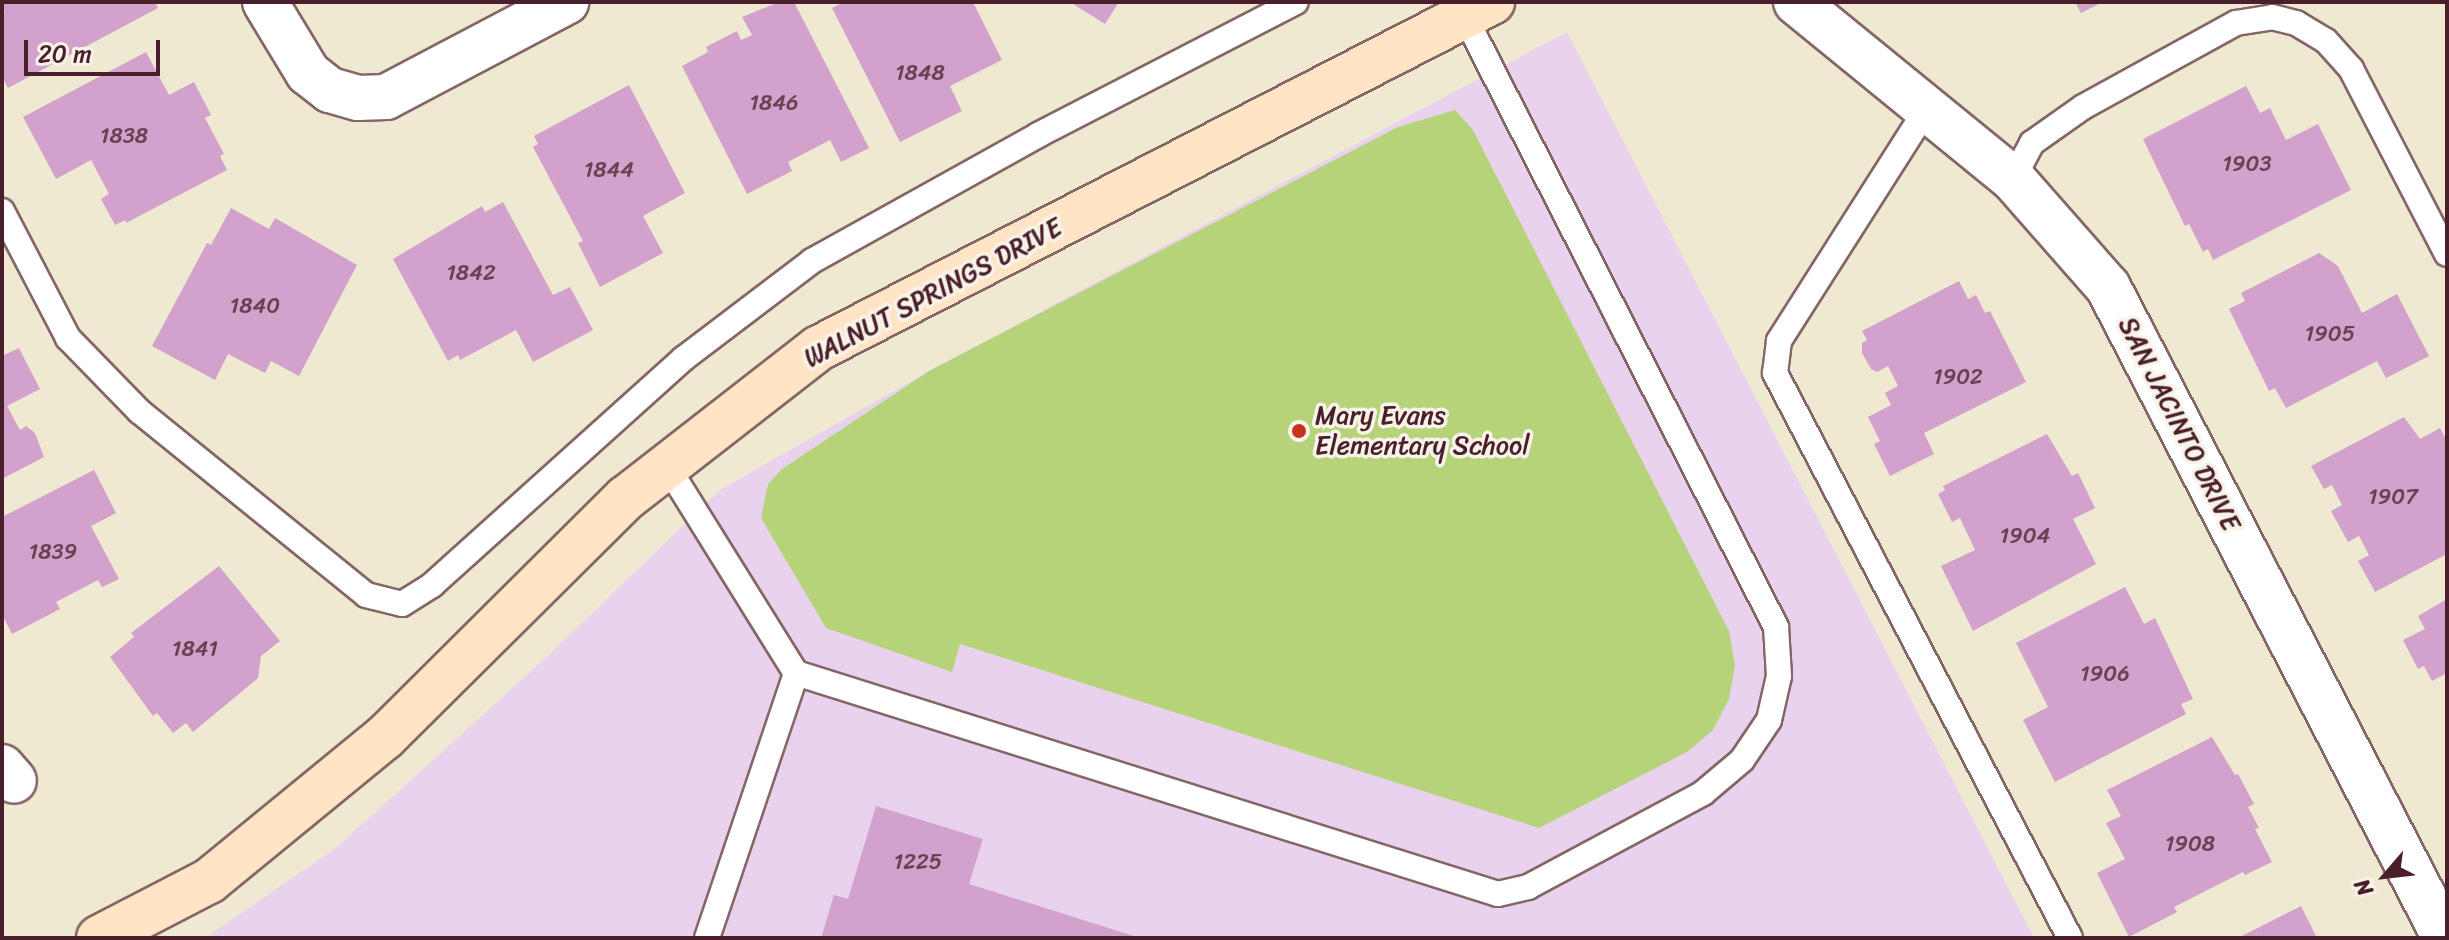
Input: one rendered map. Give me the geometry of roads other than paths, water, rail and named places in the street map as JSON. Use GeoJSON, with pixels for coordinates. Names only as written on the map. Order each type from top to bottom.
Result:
{"type":"FeatureCollection","features":[{"type":"Feature","properties":{"kind":"street"},"geometry":{"type":"LineString","coordinates":[[265,2],[308,73],[330,90],[358,98],[386,97],[566,2]]}},
{"type":"Feature","properties":{"kind":"street","name":"SAN JACINTO DRIVE"},"geometry":{"type":"LineString","coordinates":[[1796,2],[2013,179],[2108,287],[2445,938]]}},
{"type":"Feature","properties":{"kind":"street","name":"WALNUT SPRINGS DRIVE"},"geometry":{"type":"LineString","coordinates":[[99,938],[209,881],[385,737],[626,498],[819,348],[1478,9]]}},
{"type":"Feature","properties":{"kind":"lane"},"geometry":{"type":"LineString","coordinates":[[2,211],[68,338],[139,411],[366,595],[402,604],[432,585],[683,359],[812,261],[1038,135],[1296,2]]}},
{"type":"Feature","properties":{"kind":"lane"},"geometry":{"type":"LineString","coordinates":[[667,466],[796,673],[1498,894],[1528,887],[1703,793],[1742,760],[1769,720],[1779,676],[1776,627],[1478,9]]}},
{"type":"Feature","properties":{"kind":"lane"},"geometry":{"type":"LineString","coordinates":[[2013,179],[2032,143],[2083,107],[2236,23],[2272,17],[2296,23],[2326,41],[2351,69],[2447,254]]}},
{"type":"Feature","properties":{"kind":"lane"},"geometry":{"type":"LineString","coordinates":[[1926,110],[1779,341],[1775,373],[2070,938]]}},
{"type":"Feature","properties":{"kind":"lane"},"geometry":{"type":"LineString","coordinates":[[707,938],[796,673]]}},
{"type":"Feature","properties":{"kind":"place","name":"Mary Evans Elementary School"},"geometry":{"type":"Point","coordinates":[1299,431]}}]}
